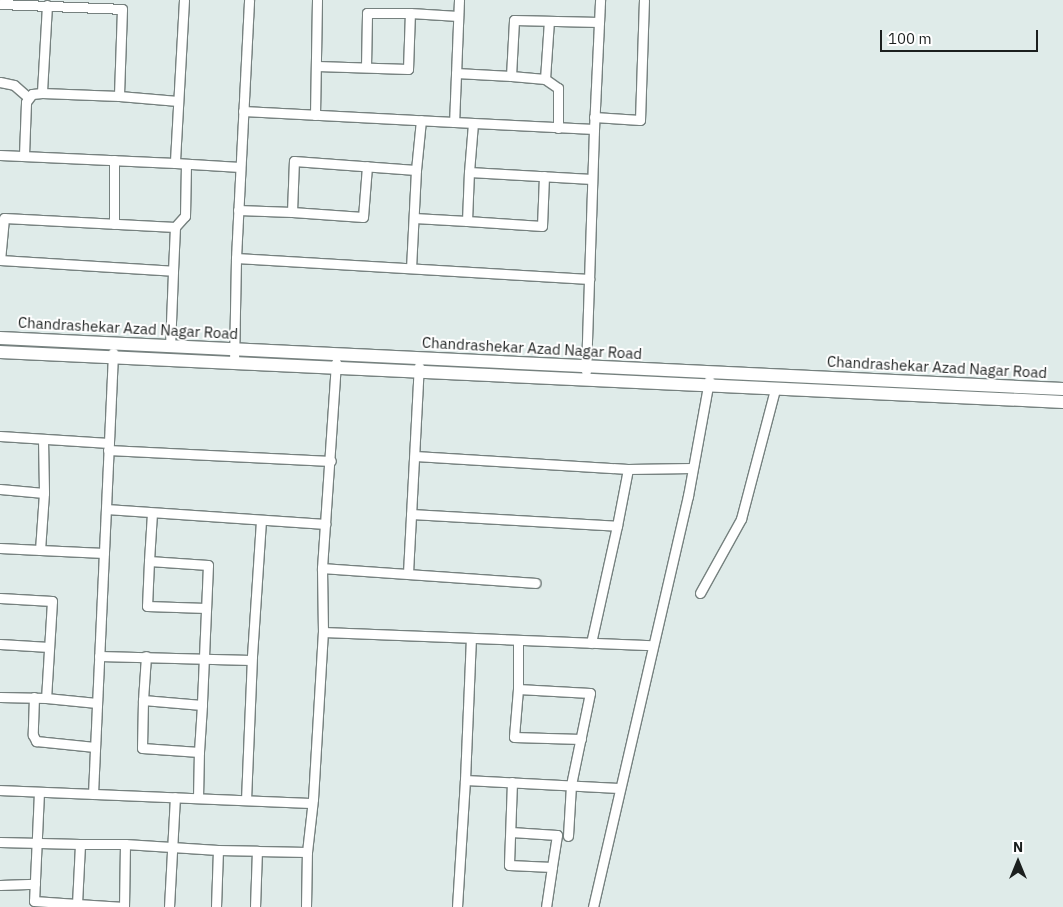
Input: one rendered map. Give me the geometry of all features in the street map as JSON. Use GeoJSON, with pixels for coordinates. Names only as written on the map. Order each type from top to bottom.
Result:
{"type":"FeatureCollection","features":[{"type":"Feature","properties":{"kind":"street"},"geometry":{"type":"LineString","coordinates":[[175,163],[184,0]]}},
{"type":"Feature","properties":{"kind":"street"},"geometry":{"type":"LineString","coordinates":[[234,363],[236,258],[249,0]]}},
{"type":"Feature","properties":{"kind":"street"},"geometry":{"type":"LineString","coordinates":[[315,114],[317,0]]}},
{"type":"Feature","properties":{"kind":"street"},"geometry":{"type":"LineString","coordinates":[[454,122],[458,0]]}},
{"type":"Feature","properties":{"kind":"street"},"geometry":{"type":"LineString","coordinates":[[585,380],[600,0]]}},
{"type":"Feature","properties":{"kind":"street"},"geometry":{"type":"LineString","coordinates":[[594,117],[640,120],[644,0]]}},
{"type":"Feature","properties":{"kind":"street"},"geometry":{"type":"LineString","coordinates":[[0,4],[122,10],[119,96]]}},
{"type":"Feature","properties":{"kind":"street"},"geometry":{"type":"LineString","coordinates":[[42,93],[47,5]]}},
{"type":"Feature","properties":{"kind":"street"},"geometry":{"type":"LineString","coordinates":[[366,67],[367,13],[458,16]]}},
{"type":"Feature","properties":{"kind":"street"},"geometry":{"type":"LineString","coordinates":[[317,66],[408,69],[410,13]]}},
{"type":"Feature","properties":{"kind":"street"},"geometry":{"type":"LineString","coordinates":[[511,76],[514,20],[599,22]]}},
{"type":"Feature","properties":{"kind":"street"},"geometry":{"type":"LineString","coordinates":[[545,78],[549,21]]}},
{"type":"Feature","properties":{"kind":"street"},"geometry":{"type":"LineString","coordinates":[[456,73],[545,78],[558,88],[558,128]]}},
{"type":"Feature","properties":{"kind":"street"},"geometry":{"type":"LineString","coordinates":[[0,82],[14,85],[28,97]]}},
{"type":"Feature","properties":{"kind":"street"},"geometry":{"type":"LineString","coordinates":[[28,97],[32,94],[42,93],[119,96],[178,101]]}},
{"type":"Feature","properties":{"kind":"street"},"geometry":{"type":"LineString","coordinates":[[24,155],[28,97]]}},
{"type":"Feature","properties":{"kind":"street"},"geometry":{"type":"LineString","coordinates":[[243,111],[594,129]]}},
{"type":"Feature","properties":{"kind":"street"},"geometry":{"type":"LineString","coordinates":[[411,268],[420,120]]}},
{"type":"Feature","properties":{"kind":"street"},"geometry":{"type":"LineString","coordinates":[[468,221],[473,123]]}},
{"type":"Feature","properties":{"kind":"street"},"geometry":{"type":"LineString","coordinates":[[0,155],[240,167]]}},
{"type":"Feature","properties":{"kind":"street"},"geometry":{"type":"LineString","coordinates":[[114,160],[114,224]]}},
{"type":"Feature","properties":{"kind":"street"},"geometry":{"type":"LineString","coordinates":[[292,212],[294,161],[416,170]]}},
{"type":"Feature","properties":{"kind":"street"},"geometry":{"type":"LineString","coordinates":[[170,347],[175,227],[185,216],[186,164]]}},
{"type":"Feature","properties":{"kind":"street"},"geometry":{"type":"LineString","coordinates":[[238,210],[363,217],[367,166]]}},
{"type":"Feature","properties":{"kind":"street"},"geometry":{"type":"LineString","coordinates":[[469,172],[592,179]]}},
{"type":"Feature","properties":{"kind":"street"},"geometry":{"type":"LineString","coordinates":[[414,218],[542,226],[544,176]]}},
{"type":"Feature","properties":{"kind":"street"},"geometry":{"type":"LineString","coordinates":[[173,271],[0,260],[2,218],[175,227]]}},
{"type":"Feature","properties":{"kind":"street"},"geometry":{"type":"LineString","coordinates":[[236,258],[589,278]]}},
{"type":"Feature","properties":{"kind":"street","name":"Chandrashekar Azad Nagar Road"},"geometry":{"type":"LineString","coordinates":[[0,338],[1063,389]]}},
{"type":"Feature","properties":{"kind":"street"},"geometry":{"type":"LineString","coordinates":[[93,794],[113,344]]}},
{"type":"Feature","properties":{"kind":"street","name":"Chandrashekar Azad Nagar Road"},"geometry":{"type":"LineString","coordinates":[[0,352],[1063,402]]}},
{"type":"Feature","properties":{"kind":"street"},"geometry":{"type":"LineString","coordinates":[[306,907],[307,852],[323,632],[322,568],[337,355]]}},
{"type":"Feature","properties":{"kind":"street"},"geometry":{"type":"LineString","coordinates":[[408,573],[419,358]]}},
{"type":"Feature","properties":{"kind":"street"},"geometry":{"type":"LineString","coordinates":[[592,907],[665,594],[710,373]]}},
{"type":"Feature","properties":{"kind":"street"},"geometry":{"type":"LineString","coordinates":[[700,593],[741,519],[775,389]]}},
{"type":"Feature","properties":{"kind":"street"},"geometry":{"type":"LineString","coordinates":[[0,436],[109,446],[331,461]]}},
{"type":"Feature","properties":{"kind":"street"},"geometry":{"type":"LineString","coordinates":[[40,550],[44,493],[43,439]]}},
{"type":"Feature","properties":{"kind":"street"},"geometry":{"type":"LineString","coordinates":[[415,456],[628,470],[692,468]]}},
{"type":"Feature","properties":{"kind":"street"},"geometry":{"type":"LineString","coordinates":[[591,643],[628,470]]}},
{"type":"Feature","properties":{"kind":"street"},"geometry":{"type":"LineString","coordinates":[[0,490],[44,493]]}},
{"type":"Feature","properties":{"kind":"street"},"geometry":{"type":"LineString","coordinates":[[106,510],[325,524]]}},
{"type":"Feature","properties":{"kind":"street"},"geometry":{"type":"LineString","coordinates":[[152,513],[147,606],[206,608]]}},
{"type":"Feature","properties":{"kind":"street"},"geometry":{"type":"LineString","coordinates":[[411,514],[617,526]]}},
{"type":"Feature","properties":{"kind":"street"},"geometry":{"type":"LineString","coordinates":[[246,800],[251,660],[261,520]]}},
{"type":"Feature","properties":{"kind":"street"},"geometry":{"type":"LineString","coordinates":[[0,548],[104,553]]}},
{"type":"Feature","properties":{"kind":"street"},"geometry":{"type":"LineString","coordinates":[[149,561],[208,565],[198,798]]}},
{"type":"Feature","properties":{"kind":"street"},"geometry":{"type":"LineString","coordinates":[[322,568],[535,583]]}},
{"type":"Feature","properties":{"kind":"street"},"geometry":{"type":"LineString","coordinates":[[0,598],[52,602],[46,698]]}},
{"type":"Feature","properties":{"kind":"street"},"geometry":{"type":"LineString","coordinates":[[323,632],[652,645]]}},
{"type":"Feature","properties":{"kind":"street"},"geometry":{"type":"LineString","coordinates":[[456,907],[465,780],[471,638]]}},
{"type":"Feature","properties":{"kind":"street"},"geometry":{"type":"LineString","coordinates":[[518,640],[518,689],[514,737],[581,739]]}},
{"type":"Feature","properties":{"kind":"street"},"geometry":{"type":"LineString","coordinates":[[0,644],[49,647]]}},
{"type":"Feature","properties":{"kind":"street"},"geometry":{"type":"LineString","coordinates":[[99,656],[204,657],[251,660]]}},
{"type":"Feature","properties":{"kind":"street"},"geometry":{"type":"LineString","coordinates":[[146,656],[142,748],[199,752]]}},
{"type":"Feature","properties":{"kind":"street"},"geometry":{"type":"LineString","coordinates":[[518,689],[590,693],[571,785],[568,836]]}},
{"type":"Feature","properties":{"kind":"street"},"geometry":{"type":"LineString","coordinates":[[0,696],[97,703]]}},
{"type":"Feature","properties":{"kind":"street"},"geometry":{"type":"LineString","coordinates":[[34,697],[33,735],[36,741],[95,747]]}},
{"type":"Feature","properties":{"kind":"street"},"geometry":{"type":"LineString","coordinates":[[143,700],[202,706]]}},
{"type":"Feature","properties":{"kind":"street"},"geometry":{"type":"LineString","coordinates":[[465,780],[619,788]]}},
{"type":"Feature","properties":{"kind":"street"},"geometry":{"type":"LineString","coordinates":[[512,782],[509,865],[552,867]]}},
{"type":"Feature","properties":{"kind":"street"},"geometry":{"type":"LineString","coordinates":[[0,790],[312,803]]}},
{"type":"Feature","properties":{"kind":"street"},"geometry":{"type":"LineString","coordinates":[[39,792],[35,904],[124,907],[125,844]]}},
{"type":"Feature","properties":{"kind":"street"},"geometry":{"type":"LineString","coordinates":[[169,907],[174,798]]}},
{"type":"Feature","properties":{"kind":"street"},"geometry":{"type":"LineString","coordinates":[[511,832],[557,835],[546,907]]}},
{"type":"Feature","properties":{"kind":"street"},"geometry":{"type":"LineString","coordinates":[[0,842],[125,844],[218,850],[307,852]]}},
{"type":"Feature","properties":{"kind":"street"},"geometry":{"type":"LineString","coordinates":[[77,904],[80,844]]}},
{"type":"Feature","properties":{"kind":"street"},"geometry":{"type":"LineString","coordinates":[[216,907],[218,850]]}},
{"type":"Feature","properties":{"kind":"street"},"geometry":{"type":"LineString","coordinates":[[255,907],[257,851]]}},
{"type":"Feature","properties":{"kind":"street"},"geometry":{"type":"LineString","coordinates":[[0,885],[35,884]]}}]}
